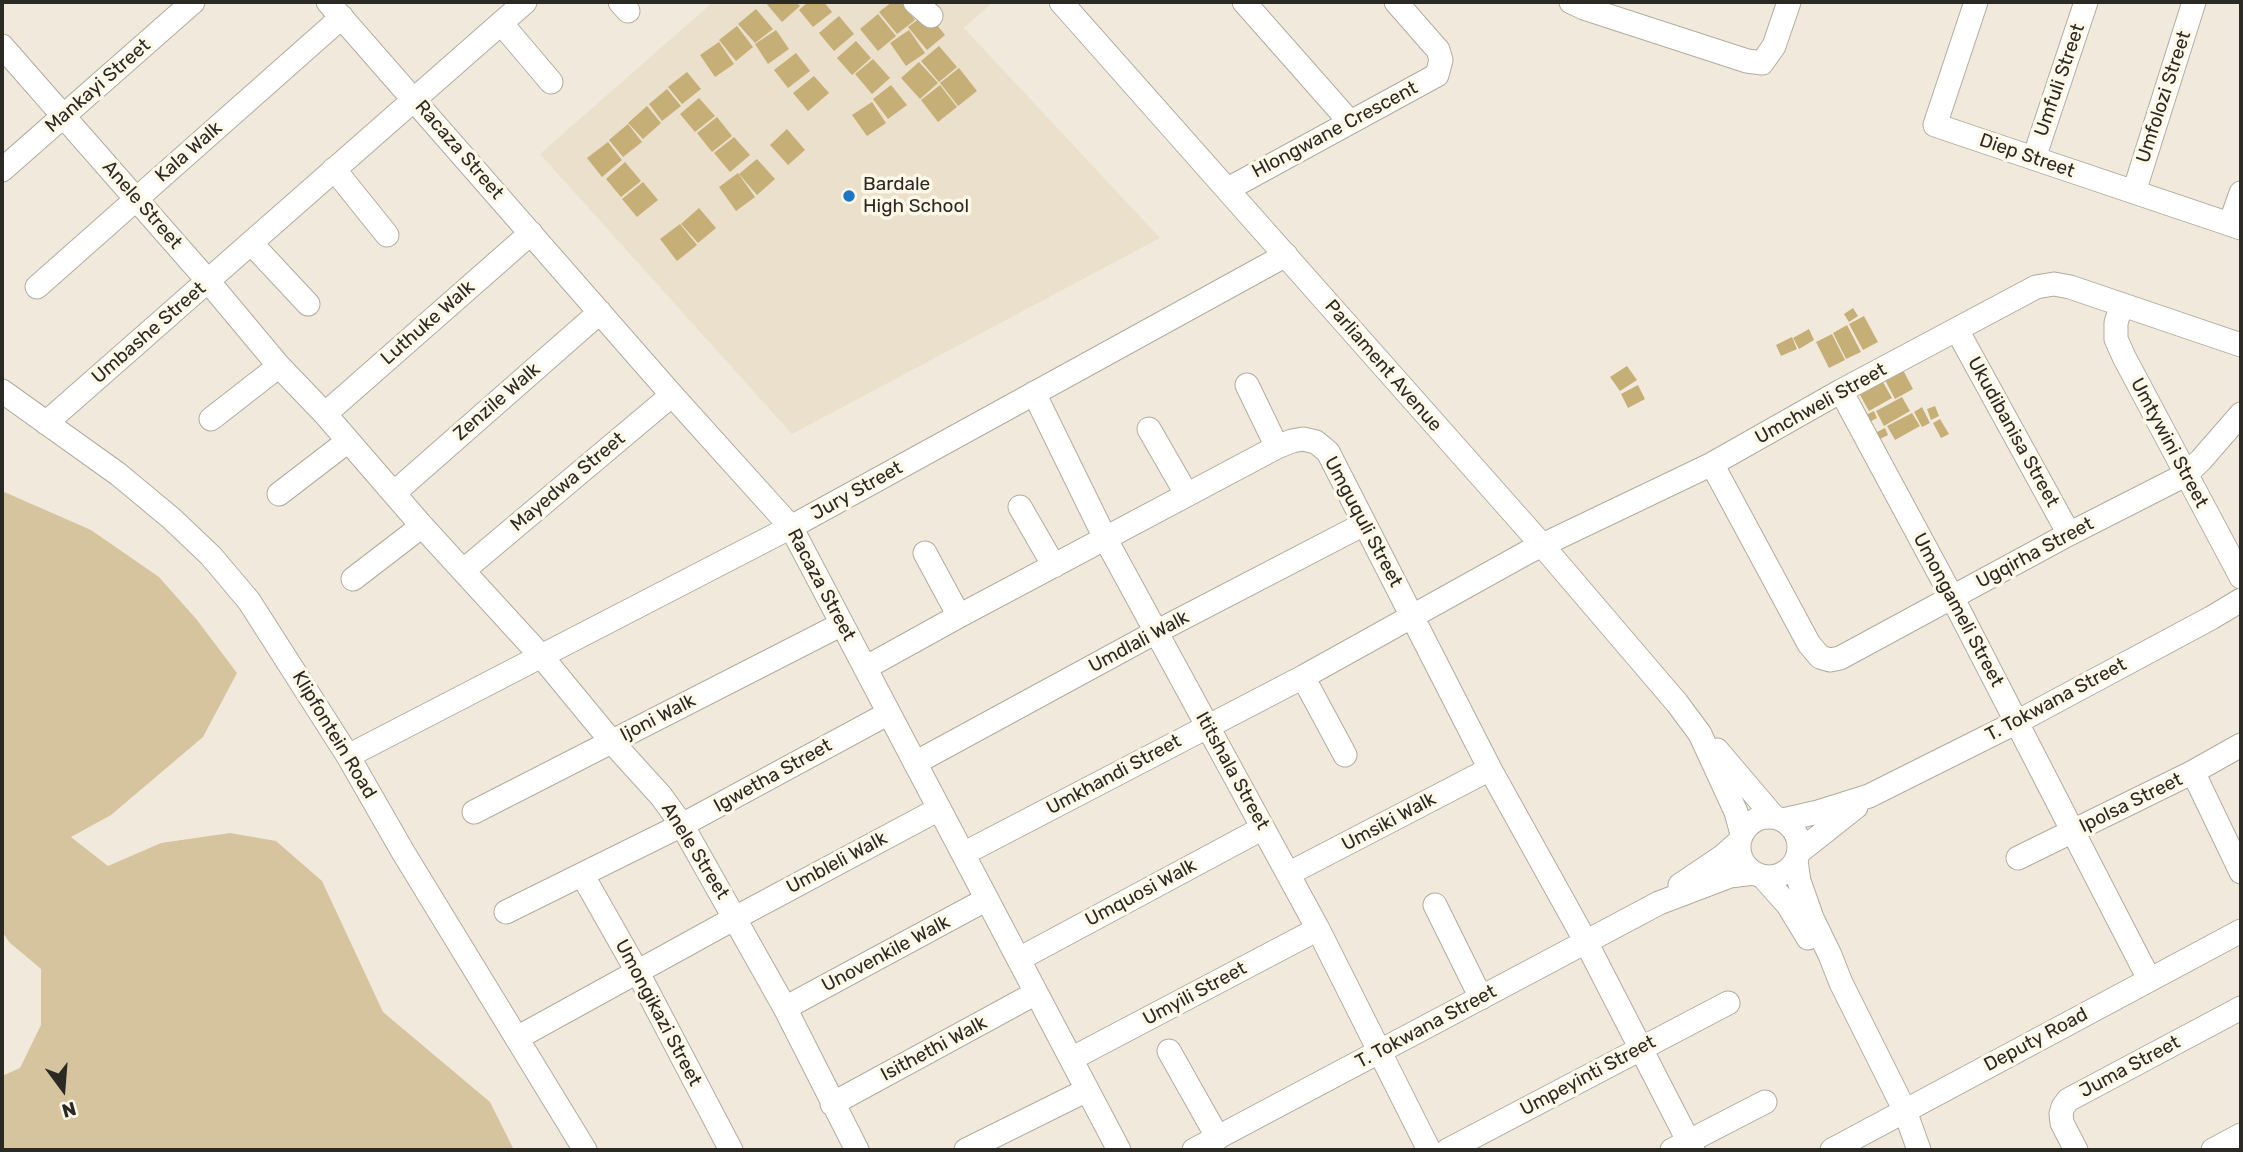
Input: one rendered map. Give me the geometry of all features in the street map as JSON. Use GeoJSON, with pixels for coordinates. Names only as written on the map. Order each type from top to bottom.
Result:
{"type":"FeatureCollection","features":[{"type":"Feature","properties":{"kind":"street","name":"Mankayi Street"},"geometry":{"type":"LineString","coordinates":[[2,170],[193,2]]}},
{"type":"Feature","properties":{"kind":"street","name":"Parliament Avenue"},"geometry":{"type":"LineString","coordinates":[[1061,2],[1542,545],[1677,703],[1700,734],[1778,819]]}},
{"type":"Feature","properties":{"kind":"street"},"geometry":{"type":"LineString","coordinates":[[1244,2],[1350,122]]}},
{"type":"Feature","properties":{"kind":"street","name":"Hlongwane Crescent"},"geometry":{"type":"LineString","coordinates":[[1228,189],[1437,75],[1441,60],[1438,50],[1396,2]]}},
{"type":"Feature","properties":{"kind":"street"},"geometry":{"type":"LineString","coordinates":[[1570,2],[1620,9],[1747,61],[1762,63],[1774,46],[1789,2]]}},
{"type":"Feature","properties":{"kind":"street","name":"Diep Street"},"geometry":{"type":"LineString","coordinates":[[1976,2],[1936,125],[2236,226]]}},
{"type":"Feature","properties":{"kind":"street","name":"Umfuli Street"},"geometry":{"type":"LineString","coordinates":[[2034,158],[2086,2]]}},
{"type":"Feature","properties":{"kind":"street","name":"Umfolozi Street"},"geometry":{"type":"LineString","coordinates":[[2134,192],[2194,2]]}},
{"type":"Feature","properties":{"kind":"street","name":"Racaza Street"},"geometry":{"type":"LineString","coordinates":[[335,9],[672,395],[791,527],[1119,1150]]}},
{"type":"Feature","properties":{"kind":"street","name":"Kala Walk"},"geometry":{"type":"LineString","coordinates":[[37,288],[136,199],[335,9]]}},
{"type":"Feature","properties":{"kind":"street","name":"Umbashe Street"},"geometry":{"type":"LineString","coordinates":[[46,422],[414,99],[510,10],[551,82]]}},
{"type":"Feature","properties":{"kind":"street","name":"Anele Street"},"geometry":{"type":"LineString","coordinates":[[2,46],[279,366],[542,657],[612,742],[661,796],[682,825],[785,1008],[857,1150]]}},
{"type":"Feature","properties":{"kind":"street"},"geometry":{"type":"LineString","coordinates":[[334,169],[387,235]]}},
{"type":"Feature","properties":{"kind":"street"},"geometry":{"type":"LineString","coordinates":[[2236,226],[2241,193]]}},
{"type":"Feature","properties":{"kind":"street","name":"Luthuke Walk"},"geometry":{"type":"LineString","coordinates":[[325,414],[531,233]]}},
{"type":"Feature","properties":{"kind":"street"},"geometry":{"type":"LineString","coordinates":[[251,243],[308,304]]}},
{"type":"Feature","properties":{"kind":"street","name":"Jury Street"},"geometry":{"type":"LineString","coordinates":[[348,756],[791,527],[1286,255]]}},
{"type":"Feature","properties":{"kind":"street","name":"Umchweli Street"},"geometry":{"type":"LineString","coordinates":[[1413,616],[1542,545],[1712,464],[1841,391],[2036,287],[2054,284],[2070,287],[2241,345]]}},
{"type":"Feature","properties":{"kind":"street","name":"Umtywini Street"},"geometry":{"type":"LineString","coordinates":[[2121,306],[2116,323],[2116,339],[2185,475],[2241,577]]}},
{"type":"Feature","properties":{"kind":"street","name":"Zenzile Walk"},"geometry":{"type":"LineString","coordinates":[[394,493],[600,312]]}},
{"type":"Feature","properties":{"kind":"street","name":"Ukudibanisa Street"},"geometry":{"type":"LineString","coordinates":[[1957,330],[2069,534]]}},
{"type":"Feature","properties":{"kind":"street"},"geometry":{"type":"LineString","coordinates":[[211,419],[279,366]]}},
{"type":"Feature","properties":{"kind":"street"},"geometry":{"type":"LineString","coordinates":[[1247,385],[1277,447]]}},
{"type":"Feature","properties":{"kind":"street","name":"Klipfontein Road"},"geometry":{"type":"LineString","coordinates":[[2,391],[118,474],[171,517],[211,555],[249,601],[348,756],[403,852],[585,1150]]}},
{"type":"Feature","properties":{"kind":"street","name":"Umongameli Street"},"geometry":{"type":"LineString","coordinates":[[1841,391],[1952,597],[2149,979]]}},
{"type":"Feature","properties":{"kind":"street","name":"Ititshala Street"},"geometry":{"type":"LineString","coordinates":[[1034,393],[1105,538],[1318,929],[1429,1150]]}},
{"type":"Feature","properties":{"kind":"street","name":"Mayedwa Street"},"geometry":{"type":"LineString","coordinates":[[464,570],[672,395]]}},
{"type":"Feature","properties":{"kind":"street"},"geometry":{"type":"LineString","coordinates":[[2185,475],[2241,414]]}},
{"type":"Feature","properties":{"kind":"street"},"geometry":{"type":"LineString","coordinates":[[1149,429],[1187,495]]}},
{"type":"Feature","properties":{"kind":"street","name":"Umguquli Street"},"geometry":{"type":"LineString","coordinates":[[865,668],[1277,447],[1303,439],[1316,442],[1328,452],[1490,769],[1586,942],[1684,1147]]}},
{"type":"Feature","properties":{"kind":"street"},"geometry":{"type":"LineString","coordinates":[[279,494],[348,441]]}},
{"type":"Feature","properties":{"kind":"street","name":"Ugqirha Street"},"geometry":{"type":"LineString","coordinates":[[1712,464],[1809,644],[1820,657],[1830,660],[1840,658],[2069,534],[2185,475]]}},
{"type":"Feature","properties":{"kind":"street"},"geometry":{"type":"LineString","coordinates":[[1020,507],[1054,566]]}},
{"type":"Feature","properties":{"kind":"street","name":"Umdlali Walk"},"geometry":{"type":"LineString","coordinates":[[915,763],[1156,632],[1364,524]]}},
{"type":"Feature","properties":{"kind":"street"},"geometry":{"type":"LineString","coordinates":[[353,579],[422,526]]}},
{"type":"Feature","properties":{"kind":"street"},"geometry":{"type":"LineString","coordinates":[[925,553],[959,616]]}},
{"type":"Feature","properties":{"kind":"street","name":"T. Tokwana Street"},"geometry":{"type":"LineString","coordinates":[[1778,819],[1818,813],[1869,796],[2017,722],[2241,600]]}},
{"type":"Feature","properties":{"kind":"street","name":"Umkhandi Street"},"geometry":{"type":"LineString","coordinates":[[963,854],[1303,677],[1413,616]]}},
{"type":"Feature","properties":{"kind":"street","name":"Ijoni Walk"},"geometry":{"type":"LineString","coordinates":[[474,812],[842,624]]}},
{"type":"Feature","properties":{"kind":"street"},"geometry":{"type":"LineString","coordinates":[[1303,677],[1345,755]]}},
{"type":"Feature","properties":{"kind":"street","name":"Igwetha Street"},"geometry":{"type":"LineString","coordinates":[[506,912],[682,825],[889,713]]}},
{"type":"Feature","properties":{"kind":"street","name":"Parliament Avenue"},"geometry":{"type":"LineString","coordinates":[[1700,734],[1736,812],[1741,838]]}},
{"type":"Feature","properties":{"kind":"street","name":"Ipolsa Street"},"geometry":{"type":"LineString","coordinates":[[2018,858],[2193,772],[2241,745]]}},
{"type":"Feature","properties":{"kind":"street","name":"Umsiki Walk"},"geometry":{"type":"LineString","coordinates":[[1288,874],[1490,769]]}},
{"type":"Feature","properties":{"kind":"street"},"geometry":{"type":"LineString","coordinates":[[2193,772],[2241,872]]}},
{"type":"Feature","properties":{"kind":"street","name":"T. Tokwana Street"},"geometry":{"type":"LineString","coordinates":[[1798,857],[1869,796]]}},
{"type":"Feature","properties":{"kind":"street","name":"Umbleli Walk"},"geometry":{"type":"LineString","coordinates":[[517,1038],[939,808]]}},
{"type":"Feature","properties":{"kind":"street"},"geometry":{"type":"LineString","coordinates":[[1841,983],[1821,958],[1788,905],[1742,860],[1741,838],[1746,827],[1759,819],[1778,819],[1796,834],[1805,899],[1841,983],[1905,1111],[1919,1150]]}},
{"type":"Feature","properties":{"kind":"street","name":"Umquosi Walk"},"geometry":{"type":"LineString","coordinates":[[1018,959],[1263,828]]}},
{"type":"Feature","properties":{"kind":"street","name":"T. Tokwana Street"},"geometry":{"type":"LineString","coordinates":[[1659,903],[1675,888],[1723,856],[1741,838]]}},
{"type":"Feature","properties":{"kind":"street"},"geometry":{"type":"LineString","coordinates":[[1759,875],[1773,877],[1782,874],[1798,857]]}},
{"type":"Feature","properties":{"kind":"street","name":"T. Tokwana Street"},"geometry":{"type":"LineString","coordinates":[[1194,1150],[1659,903],[1730,876],[1759,875]]}},
{"type":"Feature","properties":{"kind":"street","name":"Umongikazi Street"},"geometry":{"type":"LineString","coordinates":[[583,876],[638,973],[731,1150]]}},
{"type":"Feature","properties":{"kind":"street","name":"Unovenkile Walk"},"geometry":{"type":"LineString","coordinates":[[785,1008],[987,899]]}},
{"type":"Feature","properties":{"kind":"street"},"geometry":{"type":"LineString","coordinates":[[1435,905],[1481,998]]}},
{"type":"Feature","properties":{"kind":"street","name":"Umyili Street"},"geometry":{"type":"LineString","coordinates":[[1071,1059],[1318,929]]}},
{"type":"Feature","properties":{"kind":"street","name":"Deputy Road"},"geometry":{"type":"LineString","coordinates":[[1832,1150],[2241,931]]}},
{"type":"Feature","properties":{"kind":"street","name":"Isithethi Walk"},"geometry":{"type":"LineString","coordinates":[[832,1104],[1037,993]]}},
{"type":"Feature","properties":{"kind":"street","name":"Umpeyinti Street"},"geometry":{"type":"LineString","coordinates":[[1448,1150],[1727,1003]]}},
{"type":"Feature","properties":{"kind":"street","name":"Juma Street"},"geometry":{"type":"LineString","coordinates":[[2077,1150],[2060,1114],[2068,1100],[2241,1008]]}},
{"type":"Feature","properties":{"kind":"street"},"geometry":{"type":"LineString","coordinates":[[1169,1051],[1218,1138]]}},
{"type":"Feature","properties":{"kind":"street"},"geometry":{"type":"LineString","coordinates":[[966,1150],[1087,1090]]}},
{"type":"Feature","properties":{"kind":"street"},"geometry":{"type":"LineString","coordinates":[[1684,1147],[1765,1102]]}},
{"type":"Feature","properties":{"kind":"street"},"geometry":{"type":"LineString","coordinates":[[2213,1150],[2241,1136]]}},
{"type":"Feature","properties":{"kind":"shaded area","name":"Bardale High School"},"geometry":{"type":"Polygon","coordinates":[[[713,2],[993,2],[964,28],[1160,238],[792,434],[540,154],[713,2]]]}},
{"type":"Feature","properties":{"kind":"shaded area"},"geometry":{"type":"Polygon","coordinates":[[[2,491],[91,530],[159,577],[197,620],[237,673],[203,737],[111,815],[71,837],[108,866],[161,843],[230,833],[276,841],[322,881],[383,1012],[490,1102],[514,1150],[2,1150],[2,1076],[20,1068],[41,1025],[41,969],[9,942],[2,931],[2,491]]]}},
{"type":"Feature","properties":{"kind":"building"},"geometry":{"type":"Polygon","coordinates":[[[765,2],[796,2],[800,6],[782,22],[765,2]]]}},
{"type":"Feature","properties":{"kind":"building"},"geometry":{"type":"Polygon","coordinates":[[[808,2],[824,2],[832,12],[813,27],[799,10],[808,2]]]}},
{"type":"Feature","properties":{"kind":"building"},"geometry":{"type":"Polygon","coordinates":[[[892,2],[901,2],[915,20],[897,34],[879,12],[892,2]]]}},
{"type":"Feature","properties":{"kind":"building"},"geometry":{"type":"Polygon","coordinates":[[[756,9],[773,29],[755,43],[738,24],[756,9]]]}},
{"type":"Feature","properties":{"kind":"building"},"geometry":{"type":"Polygon","coordinates":[[[927,13],[945,35],[927,50],[908,27],[927,13]]]}},
{"type":"Feature","properties":{"kind":"building"},"geometry":{"type":"Polygon","coordinates":[[[878,14],[896,36],[878,51],[860,29],[878,14]]]}},
{"type":"Feature","properties":{"kind":"building"},"geometry":{"type":"Polygon","coordinates":[[[839,16],[854,34],[834,51],[819,33],[839,16]]]}},
{"type":"Feature","properties":{"kind":"building"},"geometry":{"type":"Polygon","coordinates":[[[737,26],[753,47],[736,61],[719,40],[737,26]]]}},
{"type":"Feature","properties":{"kind":"building"},"geometry":{"type":"Polygon","coordinates":[[[776,30],[789,49],[768,64],[755,44],[776,30]]]}},
{"type":"Feature","properties":{"kind":"building"},"geometry":{"type":"Polygon","coordinates":[[[909,30],[925,53],[906,66],[890,43],[909,30]]]}},
{"type":"Feature","properties":{"kind":"building"},"geometry":{"type":"Polygon","coordinates":[[[856,41],[871,58],[852,75],[837,58],[856,41]]]}},
{"type":"Feature","properties":{"kind":"building"},"geometry":{"type":"Polygon","coordinates":[[[719,42],[734,64],[715,77],[700,55],[719,42]]]}},
{"type":"Feature","properties":{"kind":"building"},"geometry":{"type":"Polygon","coordinates":[[[939,46],[957,67],[939,82],[921,61],[939,46]]]}},
{"type":"Feature","properties":{"kind":"building"},"geometry":{"type":"Polygon","coordinates":[[[796,53],[810,71],[788,88],[774,70],[796,53]]]}},
{"type":"Feature","properties":{"kind":"building"},"geometry":{"type":"Polygon","coordinates":[[[873,59],[890,78],[872,94],[855,74],[873,59]]]}},
{"type":"Feature","properties":{"kind":"building"},"geometry":{"type":"Polygon","coordinates":[[[919,62],[938,83],[920,99],[901,78],[919,62]]]}},
{"type":"Feature","properties":{"kind":"building"},"geometry":{"type":"Polygon","coordinates":[[[959,68],[977,91],[958,106],[940,83],[959,68]]]}},
{"type":"Feature","properties":{"kind":"building"},"geometry":{"type":"Polygon","coordinates":[[[687,72],[701,89],[682,104],[668,87],[687,72]]]}},
{"type":"Feature","properties":{"kind":"building"},"geometry":{"type":"Polygon","coordinates":[[[814,76],[829,93],[808,111],[793,93],[814,76]]]}},
{"type":"Feature","properties":{"kind":"building"},"geometry":{"type":"Polygon","coordinates":[[[891,85],[907,105],[888,119],[873,99],[891,85]]]}},
{"type":"Feature","properties":{"kind":"building"},"geometry":{"type":"Polygon","coordinates":[[[940,85],[957,107],[938,122],[921,100],[940,85]]]}},
{"type":"Feature","properties":{"kind":"building"},"geometry":{"type":"Polygon","coordinates":[[[667,89],[681,106],[662,121],[649,104],[667,89]]]}},
{"type":"Feature","properties":{"kind":"building"},"geometry":{"type":"Polygon","coordinates":[[[699,98],[715,116],[695,132],[680,114],[699,98]]]}},
{"type":"Feature","properties":{"kind":"building"},"geometry":{"type":"Polygon","coordinates":[[[872,102],[886,123],[867,136],[852,115],[872,102]]]}},
{"type":"Feature","properties":{"kind":"building"},"geometry":{"type":"Polygon","coordinates":[[[647,106],[661,123],[643,139],[628,123],[647,106]]]}},
{"type":"Feature","properties":{"kind":"building"},"geometry":{"type":"Polygon","coordinates":[[[717,117],[732,136],[712,152],[697,133],[717,117]]]}},
{"type":"Feature","properties":{"kind":"building"},"geometry":{"type":"Polygon","coordinates":[[[628,124],[642,142],[623,157],[609,140],[628,124]]]}},
{"type":"Feature","properties":{"kind":"building"},"geometry":{"type":"Polygon","coordinates":[[[787,129],[805,150],[788,165],[770,145],[787,129]]]}},
{"type":"Feature","properties":{"kind":"building"},"geometry":{"type":"Polygon","coordinates":[[[734,137],[750,155],[730,172],[714,153],[734,137]]]}},
{"type":"Feature","properties":{"kind":"building"},"geometry":{"type":"Polygon","coordinates":[[[608,142],[622,160],[602,177],[587,158],[608,142]]]}},
{"type":"Feature","properties":{"kind":"building"},"geometry":{"type":"Polygon","coordinates":[[[757,159],[775,179],[757,195],[739,174],[757,159]]]}},
{"type":"Feature","properties":{"kind":"building"},"geometry":{"type":"Polygon","coordinates":[[[625,162],[641,181],[621,197],[606,179],[625,162]]]}},
{"type":"Feature","properties":{"kind":"building"},"geometry":{"type":"Polygon","coordinates":[[[738,173],[755,197],[736,211],[719,187],[738,173]]]}},
{"type":"Feature","properties":{"kind":"building"},"geometry":{"type":"Polygon","coordinates":[[[643,182],[658,200],[637,217],[622,199],[643,182]]]}},
{"type":"Feature","properties":{"kind":"building"},"geometry":{"type":"Polygon","coordinates":[[[699,208],[716,228],[698,243],[681,224],[699,208]]]}},
{"type":"Feature","properties":{"kind":"building"},"geometry":{"type":"Polygon","coordinates":[[[680,224],[697,245],[677,261],[660,239],[680,224]]]}},
{"type":"Feature","properties":{"kind":"building"},"geometry":{"type":"Polygon","coordinates":[[[1853,308],[1858,316],[1849,322],[1844,314],[1853,308]]]}},
{"type":"Feature","properties":{"kind":"building"},"geometry":{"type":"Polygon","coordinates":[[[1864,316],[1878,342],[1863,350],[1849,324],[1864,316]]]}},
{"type":"Feature","properties":{"kind":"building"},"geometry":{"type":"Polygon","coordinates":[[[1847,325],[1861,352],[1846,359],[1833,333],[1847,325]]]}},
{"type":"Feature","properties":{"kind":"building"},"geometry":{"type":"Polygon","coordinates":[[[1809,329],[1814,340],[1799,349],[1793,338],[1809,329]]]}},
{"type":"Feature","properties":{"kind":"building"},"geometry":{"type":"Polygon","coordinates":[[[1832,334],[1845,360],[1829,368],[1816,342],[1832,334]]]}},
{"type":"Feature","properties":{"kind":"building"},"geometry":{"type":"Polygon","coordinates":[[[1792,337],[1797,349],[1781,356],[1776,345],[1792,337]]]}},
{"type":"Feature","properties":{"kind":"building"},"geometry":{"type":"Polygon","coordinates":[[[1627,366],[1637,380],[1620,391],[1610,377],[1627,366]]]}},
{"type":"Feature","properties":{"kind":"building"},"geometry":{"type":"Polygon","coordinates":[[[1903,370],[1913,389],[1895,399],[1885,380],[1903,370]]]}},
{"type":"Feature","properties":{"kind":"building"},"geometry":{"type":"Polygon","coordinates":[[[1883,382],[1892,398],[1869,411],[1860,395],[1883,382]]]}},
{"type":"Feature","properties":{"kind":"building"},"geometry":{"type":"Polygon","coordinates":[[[1638,385],[1645,399],[1628,408],[1621,394],[1638,385]]]}},
{"type":"Feature","properties":{"kind":"building"},"geometry":{"type":"Polygon","coordinates":[[[1902,397],[1910,411],[1884,426],[1876,411],[1902,397]]]}},
{"type":"Feature","properties":{"kind":"building"},"geometry":{"type":"Polygon","coordinates":[[[1935,406],[1939,416],[1931,420],[1927,409],[1935,406]]]}},
{"type":"Feature","properties":{"kind":"building"},"geometry":{"type":"Polygon","coordinates":[[[1922,407],[1930,423],[1922,427],[1914,412],[1922,407]]]}},
{"type":"Feature","properties":{"kind":"building"},"geometry":{"type":"Polygon","coordinates":[[[1874,411],[1877,418],[1869,422],[1866,415],[1874,411]]]}},
{"type":"Feature","properties":{"kind":"building"},"geometry":{"type":"Polygon","coordinates":[[[1912,413],[1920,426],[1895,440],[1887,426],[1912,413]]]}},
{"type":"Feature","properties":{"kind":"building"},"geometry":{"type":"Polygon","coordinates":[[[1940,419],[1949,434],[1941,438],[1933,423],[1940,419]]]}},
{"type":"Feature","properties":{"kind":"building"},"geometry":{"type":"Polygon","coordinates":[[[1885,428],[1888,435],[1880,439],[1877,432],[1885,428]]]}},
{"type":"Feature","properties":{"kind":"place","name":"Bardale High School"},"geometry":{"type":"Point","coordinates":[849,196]}}]}
